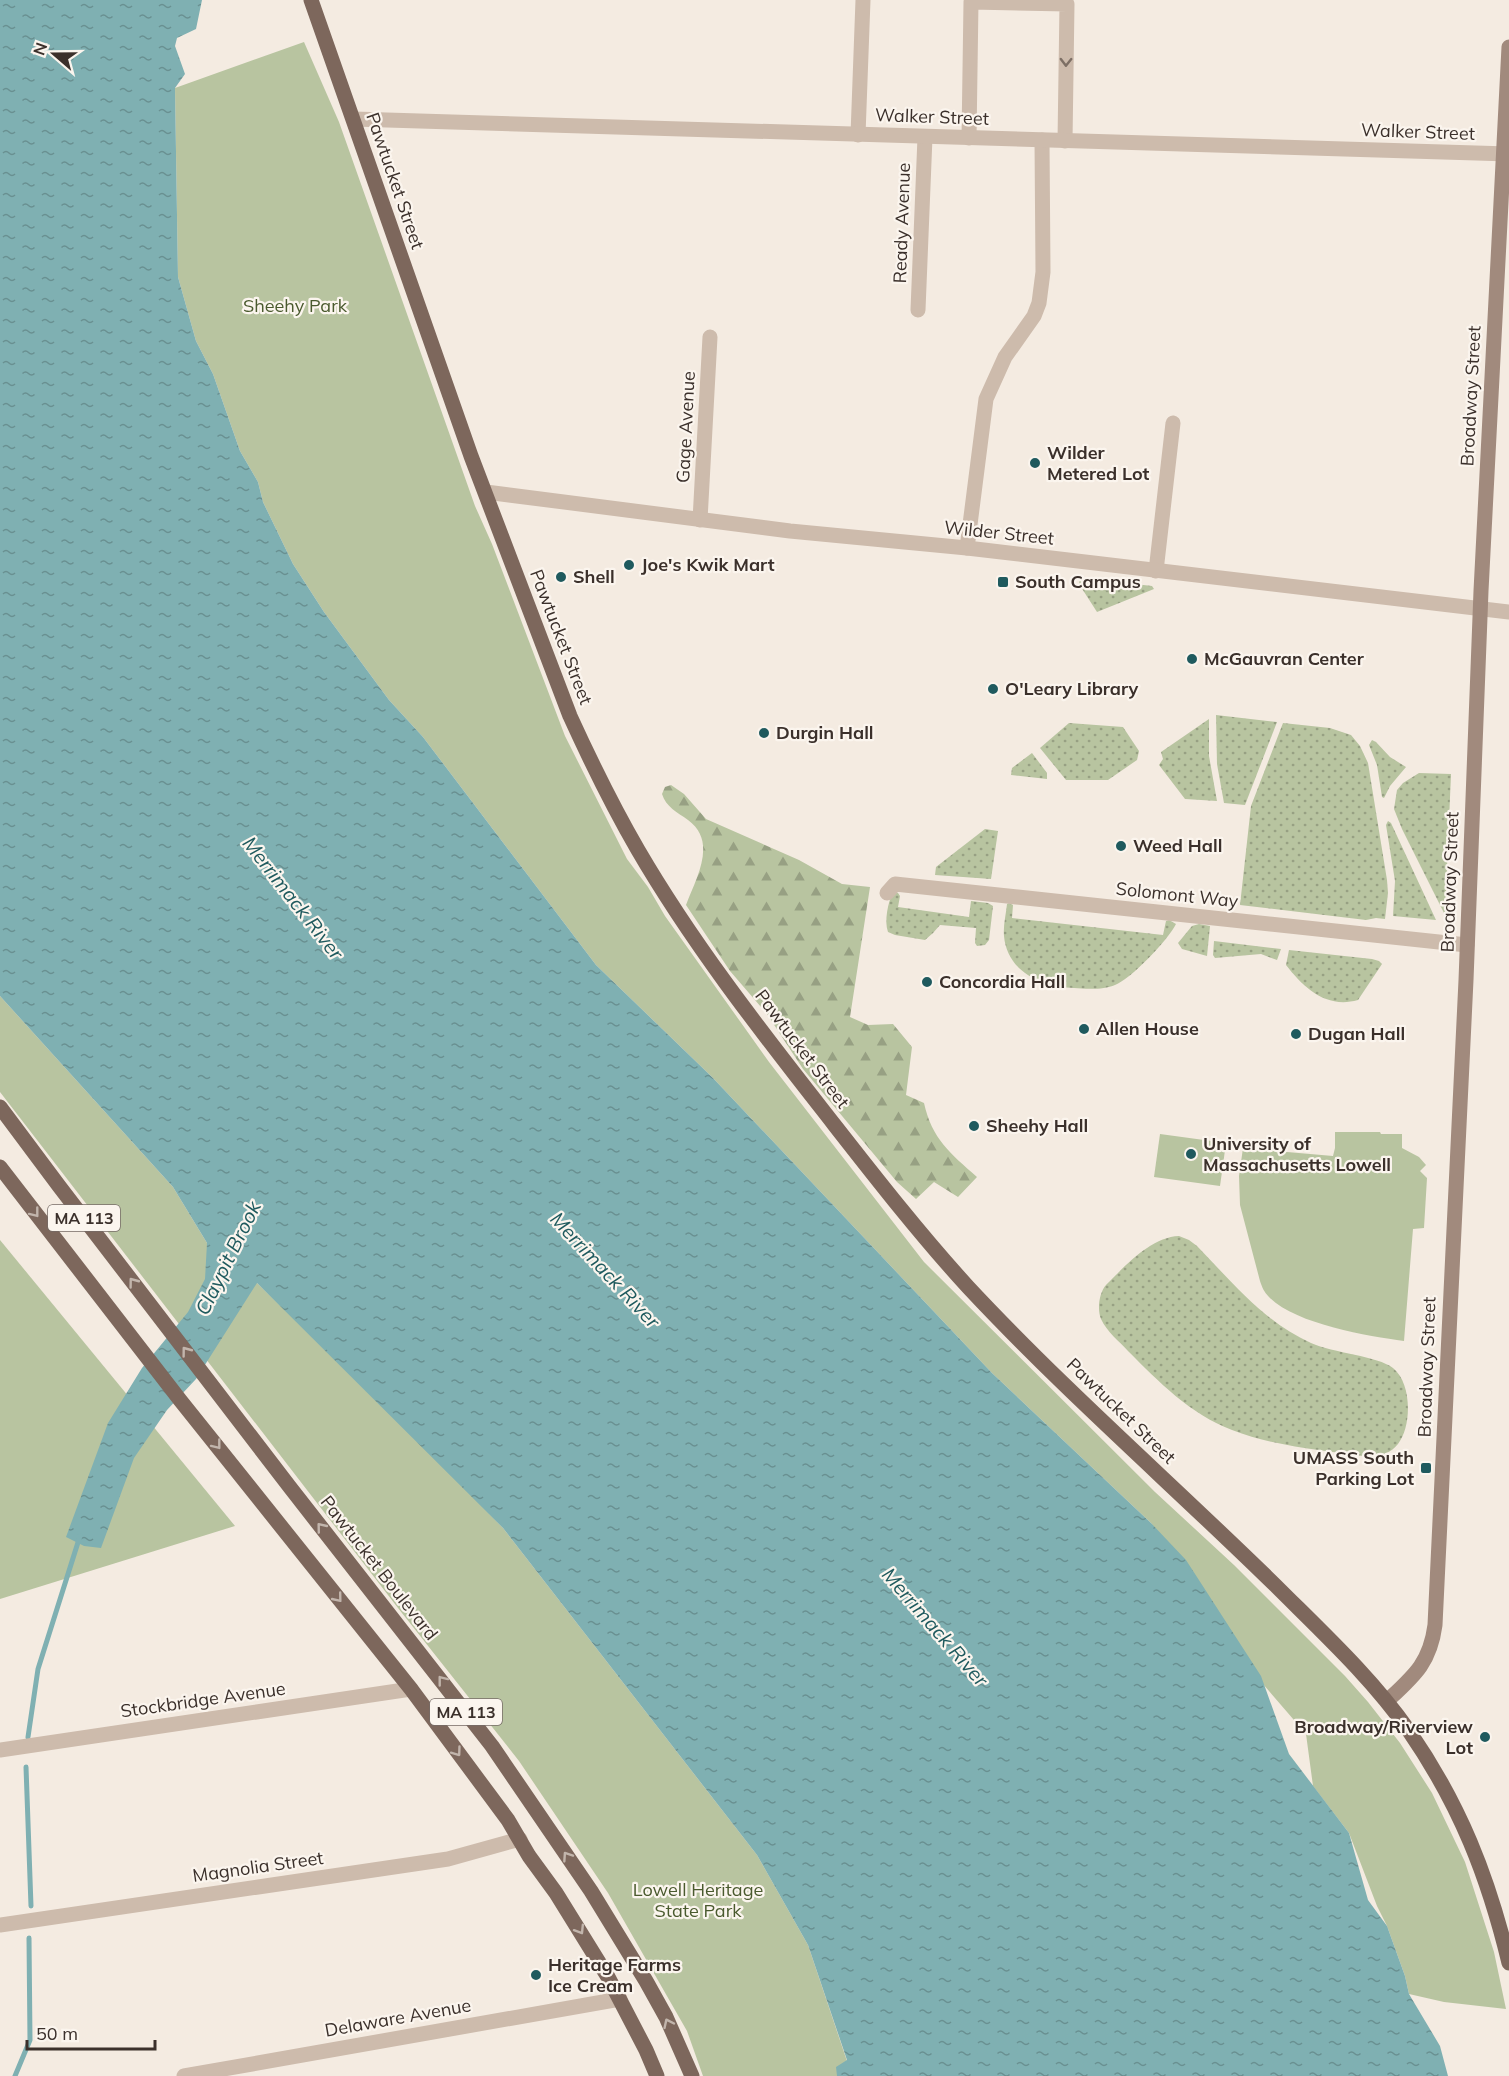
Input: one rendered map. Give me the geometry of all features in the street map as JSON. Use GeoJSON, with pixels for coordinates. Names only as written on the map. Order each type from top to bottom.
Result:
{"type":"FeatureCollection","features":[{"type":"Feature","properties":{"kind":"main road","name":"Pawtucket Street"},"geometry":{"type":"LineString","coordinates":[[311,0],[467,445],[570,716],[612,805],[639,851],[692,934],[782,1057],[910,1221],[968,1287],[1103,1422],[1250,1561],[1342,1652],[1387,1701],[1437,1775],[1473,1843],[1486,1880],[1509,1963]]}},
{"type":"Feature","properties":{"kind":"main road","name":"Broadway Street"},"geometry":{"type":"LineString","coordinates":[[1387,1701],[1417,1673],[1424,1663],[1433,1639],[1435,1624],[1491,373],[1507,154],[1509,47]]}},
{"type":"Feature","properties":{"kind":"main road","name":"Pawtucket Boulevard"},"geometry":{"type":"LineString","coordinates":[[0,1107],[492,1746],[591,1891],[646,1981],[666,2017],[692,2076]]}},
{"type":"Feature","properties":{"kind":"main road","name":"MA 113"},"geometry":{"type":"LineString","coordinates":[[0,1167],[180,1400],[411,1689],[508,1820],[584,1935],[620,1999],[657,2076]]}},
{"type":"Feature","properties":{"kind":"street"},"geometry":{"type":"LineString","coordinates":[[858,135],[863,0]]}},
{"type":"Feature","properties":{"kind":"street"},"geometry":{"type":"LineString","coordinates":[[969,138],[971,2],[1067,4],[1065,141]]}},
{"type":"Feature","properties":{"kind":"street","name":"Walker Street"},"geometry":{"type":"LineString","coordinates":[[354,119],[1507,154]]}},
{"type":"Feature","properties":{"kind":"street","name":"Ready Avenue"},"geometry":{"type":"LineString","coordinates":[[918,310],[925,137]]}},
{"type":"Feature","properties":{"kind":"street"},"geometry":{"type":"LineString","coordinates":[[967,548],[986,399],[1005,357],[1034,316],[1039,303],[1043,272],[1042,140]]}},
{"type":"Feature","properties":{"kind":"street","name":"Gage Avenue"},"geometry":{"type":"LineString","coordinates":[[700,520],[710,337]]}},
{"type":"Feature","properties":{"kind":"street"},"geometry":{"type":"LineString","coordinates":[[1156,571],[1173,423]]}},
{"type":"Feature","properties":{"kind":"street","name":"Wilder Street"},"geometry":{"type":"LineString","coordinates":[[486,492],[700,520],[873,540],[967,548],[1509,612]]}},
{"type":"Feature","properties":{"kind":"street","name":"Solomont Way"},"geometry":{"type":"LineString","coordinates":[[887,892],[895,884],[1467,945]]}},
{"type":"Feature","properties":{"kind":"street","name":"Stockbridge Avenue"},"geometry":{"type":"LineString","coordinates":[[0,1750],[411,1689]]}},
{"type":"Feature","properties":{"kind":"street","name":"Magnolia Street"},"geometry":{"type":"LineString","coordinates":[[0,1926],[448,1858],[520,1839]]}},
{"type":"Feature","properties":{"kind":"street","name":"Delaware Avenue"},"geometry":{"type":"LineString","coordinates":[[184,2076],[620,1999]]}},
{"type":"Feature","properties":{"kind":"green space","name":"Sheehy Park"},"geometry":{"type":"Polygon","coordinates":[[[304,42],[339,122],[475,506],[492,544],[565,736],[627,859],[769,1062],[924,1262],[1155,1492],[1234,1565],[1345,1676],[1400,1743],[1432,1793],[1465,1862],[1494,1952],[1506,2009],[1444,2002],[1409,1994],[1387,1926],[1349,1833],[1313,1786],[1306,1734],[1263,1684],[1151,1523],[992,1373],[712,1077],[596,965],[423,737],[389,700],[324,612],[293,564],[263,502],[258,482],[240,451],[213,374],[196,341],[178,277],[175,88],[304,42]]]}},
{"type":"Feature","properties":{"kind":"green space"},"geometry":{"type":"Polygon","coordinates":[[[1080,579],[1152,586],[1154,589],[1097,612],[1079,584],[1080,579]]]}},
{"type":"Feature","properties":{"kind":"green space"},"geometry":{"type":"Polygon","coordinates":[[[1216,715],[1277,722],[1245,805],[1224,803],[1217,764],[1216,715]]]}},
{"type":"Feature","properties":{"kind":"green space"},"geometry":{"type":"Polygon","coordinates":[[[1209,719],[1209,756],[1217,801],[1185,799],[1159,765],[1163,759],[1161,752],[1209,719]]]}},
{"type":"Feature","properties":{"kind":"green space"},"geometry":{"type":"Polygon","coordinates":[[[1069,723],[1123,727],[1139,751],[1137,760],[1108,780],[1066,780],[1040,748],[1069,723]]]}},
{"type":"Feature","properties":{"kind":"green space"},"geometry":{"type":"Polygon","coordinates":[[[1283,723],[1330,728],[1351,735],[1360,746],[1368,763],[1387,880],[1385,919],[1366,920],[1240,905],[1251,806],[1283,723]]]}},
{"type":"Feature","properties":{"kind":"green space"},"geometry":{"type":"Polygon","coordinates":[[[1372,740],[1390,757],[1406,767],[1390,786],[1384,798],[1377,765],[1369,745],[1372,740]]]}},
{"type":"Feature","properties":{"kind":"green space"},"geometry":{"type":"Polygon","coordinates":[[[1032,753],[1047,773],[1047,779],[1011,775],[1012,768],[1032,753]]]}},
{"type":"Feature","properties":{"kind":"green space"},"geometry":{"type":"Polygon","coordinates":[[[1419,773],[1451,774],[1445,915],[1394,809],[1397,790],[1403,783],[1419,773]]]}},
{"type":"Feature","properties":{"kind":"green space"},"geometry":{"type":"Polygon","coordinates":[[[671,785],[684,794],[706,819],[799,860],[842,884],[870,887],[850,1017],[868,1025],[893,1024],[912,1047],[906,1095],[924,1103],[927,1116],[943,1145],[977,1177],[958,1197],[934,1182],[916,1199],[897,1182],[803,1069],[767,1014],[730,971],[686,905],[702,861],[702,839],[697,829],[672,809],[664,799],[662,794],[665,787],[671,785]]]}},
{"type":"Feature","properties":{"kind":"green space"},"geometry":{"type":"Polygon","coordinates":[[[1388,821],[1391,823],[1436,920],[1393,916],[1395,881],[1386,825],[1388,821]]]}},
{"type":"Feature","properties":{"kind":"green space"},"geometry":{"type":"Polygon","coordinates":[[[985,829],[998,831],[991,879],[935,875],[936,867],[985,829]]]}},
{"type":"Feature","properties":{"kind":"green space"},"geometry":{"type":"Polygon","coordinates":[[[893,892],[900,896],[898,907],[969,917],[971,901],[988,903],[993,906],[989,940],[985,945],[977,946],[975,943],[976,928],[940,925],[925,940],[888,932],[887,912],[893,892]]]}},
{"type":"Feature","properties":{"kind":"green space"},"geometry":{"type":"Polygon","coordinates":[[[1007,904],[1013,905],[1012,918],[1163,935],[1166,921],[1169,920],[1176,924],[1148,958],[1122,981],[1111,987],[1084,989],[1062,987],[1050,985],[1028,975],[1012,959],[1007,949],[1004,932],[1007,904]]]}},
{"type":"Feature","properties":{"kind":"green space"},"geometry":{"type":"Polygon","coordinates":[[[1199,924],[1210,926],[1207,956],[1182,949],[1178,943],[1192,926],[1199,924]]]}},
{"type":"Feature","properties":{"kind":"green space"},"geometry":{"type":"Polygon","coordinates":[[[1214,941],[1281,949],[1277,960],[1261,954],[1215,958],[1213,955],[1214,941]]]}},
{"type":"Feature","properties":{"kind":"green space"},"geometry":{"type":"Polygon","coordinates":[[[1289,950],[1372,959],[1382,964],[1358,1000],[1336,1002],[1308,989],[1300,981],[1286,965],[1289,950]]]}},
{"type":"Feature","properties":{"kind":"green space","name":"Lowell Heritage State Park"},"geometry":{"type":"Polygon","coordinates":[[[0,996],[173,1187],[207,1243],[257,1283],[397,1418],[503,1528],[757,1855],[808,1945],[852,2076],[703,2076],[687,2031],[608,1893],[519,1761],[398,1608],[0,1092],[0,996]]]}},
{"type":"Feature","properties":{"kind":"green space"},"geometry":{"type":"Polygon","coordinates":[[[1335,1132],[1402,1134],[1402,1148],[1419,1157],[1426,1165],[1420,1171],[1427,1178],[1424,1228],[1413,1229],[1404,1341],[1333,1327],[1296,1315],[1269,1297],[1260,1281],[1240,1205],[1239,1176],[1243,1148],[1333,1156],[1335,1132]]]}},
{"type":"Feature","properties":{"kind":"green space"},"geometry":{"type":"Polygon","coordinates":[[[1160,1134],[1226,1143],[1220,1186],[1154,1177],[1160,1134]]]}},
{"type":"Feature","properties":{"kind":"green space"},"geometry":{"type":"Polygon","coordinates":[[[1179,1236],[1197,1246],[1264,1313],[1294,1334],[1311,1343],[1377,1360],[1393,1368],[1404,1384],[1408,1405],[1406,1427],[1398,1444],[1386,1453],[1370,1457],[1300,1447],[1248,1436],[1202,1415],[1151,1374],[1104,1324],[1099,1311],[1099,1301],[1106,1285],[1139,1254],[1158,1241],[1179,1236]]]}},
{"type":"Feature","properties":{"kind":"green space"},"geometry":{"type":"Polygon","coordinates":[[[0,1240],[235,1526],[0,1599],[0,1240]]]}},
{"type":"Feature","properties":{"kind":"water","name":"Merrimack River"},"geometry":{"type":"Polygon","coordinates":[[[0,0],[202,0],[196,29],[177,38],[175,46],[185,74],[175,88],[178,277],[196,341],[213,374],[240,451],[258,482],[263,502],[293,564],[324,612],[389,700],[423,737],[596,965],[712,1077],[992,1373],[1151,1523],[1186,1560],[1261,1676],[1289,1754],[1349,1833],[1368,1900],[1387,1926],[1409,1994],[1440,2046],[1448,2076],[837,2076],[836,2067],[847,2060],[808,1945],[757,1855],[503,1528],[257,1283],[196,1379],[167,1410],[134,1458],[101,1548],[84,1546],[66,1537],[108,1423],[142,1368],[188,1312],[205,1279],[207,1243],[173,1187],[0,996],[0,0]]]}},
{"type":"Feature","properties":{"kind":"waterway","name":"Claypit Brook"},"geometry":{"type":"LineString","coordinates":[[28,1737],[38,1669],[80,1536]]}},
{"type":"Feature","properties":{"kind":"waterway","name":"Claypit Brook"},"geometry":{"type":"LineString","coordinates":[[26,1767],[31,1906]]}},
{"type":"Feature","properties":{"kind":"waterway","name":"Claypit Brook"},"geometry":{"type":"LineString","coordinates":[[15,2076],[30,2040],[29,1938]]}},
{"type":"Feature","properties":{"kind":"place","name":"Wilder Metered Lot"},"geometry":{"type":"Point","coordinates":[1035,463]}},
{"type":"Feature","properties":{"kind":"place","name":"Joe's Kwik Mart"},"geometry":{"type":"Point","coordinates":[629,565]}},
{"type":"Feature","properties":{"kind":"place","name":"Shell"},"geometry":{"type":"Point","coordinates":[561,577]}},
{"type":"Feature","properties":{"kind":"place","name":"South Campus"},"geometry":{"type":"Point","coordinates":[1003,582]}},
{"type":"Feature","properties":{"kind":"place","name":"McGauvran Center"},"geometry":{"type":"Point","coordinates":[1192,659]}},
{"type":"Feature","properties":{"kind":"place","name":"O'Leary Library"},"geometry":{"type":"Point","coordinates":[993,689]}},
{"type":"Feature","properties":{"kind":"place","name":"Durgin Hall"},"geometry":{"type":"Point","coordinates":[764,733]}},
{"type":"Feature","properties":{"kind":"place","name":"Weed Hall"},"geometry":{"type":"Point","coordinates":[1121,846]}},
{"type":"Feature","properties":{"kind":"place","name":"Concordia Hall"},"geometry":{"type":"Point","coordinates":[927,982]}},
{"type":"Feature","properties":{"kind":"place","name":"Allen House"},"geometry":{"type":"Point","coordinates":[1084,1029]}},
{"type":"Feature","properties":{"kind":"place","name":"Dugan Hall"},"geometry":{"type":"Point","coordinates":[1296,1034]}},
{"type":"Feature","properties":{"kind":"place","name":"Sheehy Hall"},"geometry":{"type":"Point","coordinates":[974,1126]}},
{"type":"Feature","properties":{"kind":"place","name":"University of Massachusetts Lowell"},"geometry":{"type":"Point","coordinates":[1191,1154]}},
{"type":"Feature","properties":{"kind":"place","name":"UMASS South Parking Lot"},"geometry":{"type":"Point","coordinates":[1426,1468]}},
{"type":"Feature","properties":{"kind":"place","name":"Broadway/Riverview Lot"},"geometry":{"type":"Point","coordinates":[1485,1737]}},
{"type":"Feature","properties":{"kind":"place","name":"Heritage Farms Ice Cream"},"geometry":{"type":"Point","coordinates":[536,1975]}}]}
